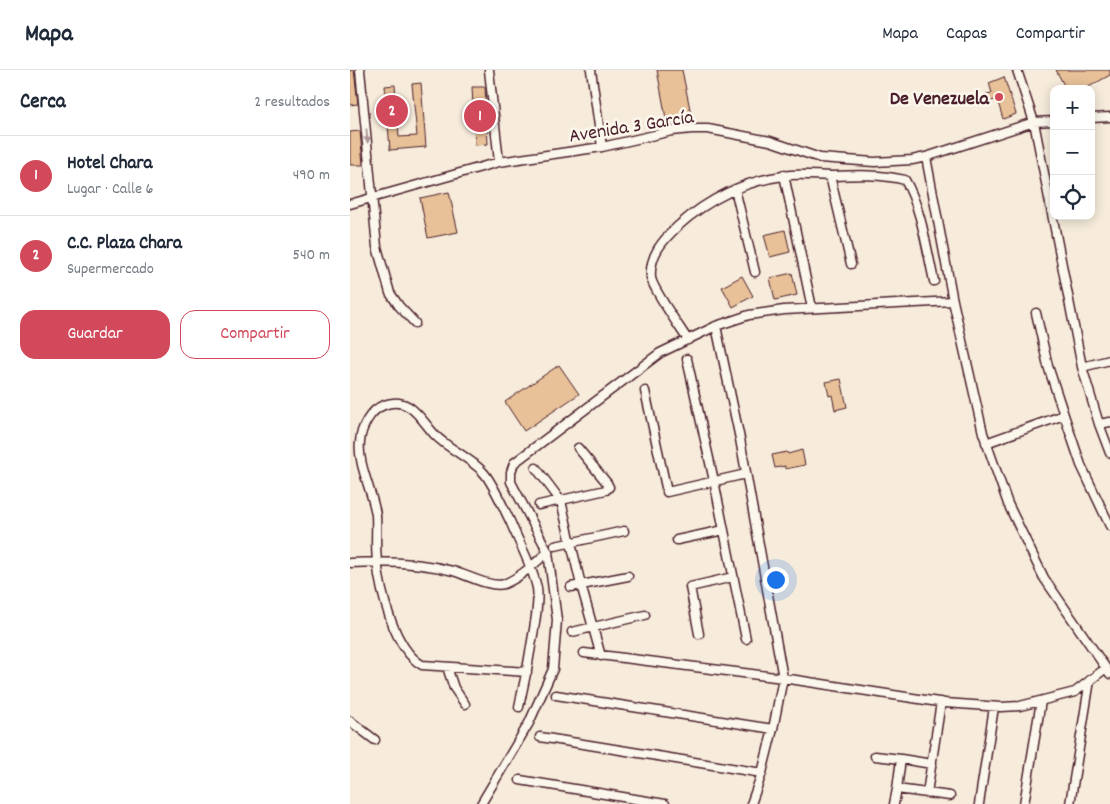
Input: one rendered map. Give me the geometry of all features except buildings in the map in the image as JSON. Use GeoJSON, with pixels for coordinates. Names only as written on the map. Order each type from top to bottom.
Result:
{"type":"FeatureCollection","features":[{"type":"Feature","properties":{"kind":"street"},"geometry":{"type":"LineString","coordinates":[[360,70],[377,247],[390,293],[399,306],[415,322]]}},
{"type":"Feature","properties":{"kind":"street"},"geometry":{"type":"LineString","coordinates":[[489,70],[499,162]]}},
{"type":"Feature","properties":{"kind":"street"},"geometry":{"type":"LineString","coordinates":[[590,70],[602,146]]}},
{"type":"Feature","properties":{"kind":"street"},"geometry":{"type":"LineString","coordinates":[[1017,70],[1034,122],[1082,367],[1110,453]]}},
{"type":"Feature","properties":{"kind":"street"},"geometry":{"type":"LineString","coordinates":[[1095,118],[1110,116]]}},
{"type":"Feature","properties":{"kind":"street","name":"Avenida 3 García"},"geometry":{"type":"LineString","coordinates":[[350,204],[499,162],[602,146],[672,131],[708,129],[770,141],[820,158],[874,162],[912,160],[926,157],[1034,122],[1050,121]]}},
{"type":"Feature","properties":{"kind":"street"},"geometry":{"type":"LineString","coordinates":[[584,653],[784,678],[941,702],[994,706],[1020,706],[1075,692],[1090,680],[1108,671],[1044,578],[1008,504],[986,443],[952,300],[926,157]]}},
{"type":"Feature","properties":{"kind":"street"},"geometry":{"type":"LineString","coordinates":[[688,340],[651,279],[652,256],[667,237],[695,211],[735,189],[784,176],[864,175],[905,180],[912,195],[924,235],[934,281]]}},
{"type":"Feature","properties":{"kind":"street"},"geometry":{"type":"LineString","coordinates":[[784,176],[812,308]]}},
{"type":"Feature","properties":{"kind":"street"},"geometry":{"type":"LineString","coordinates":[[830,176],[851,264]]}},
{"type":"Feature","properties":{"kind":"street"},"geometry":{"type":"LineString","coordinates":[[735,189],[755,272]]}},
{"type":"Feature","properties":{"kind":"street"},"geometry":{"type":"LineString","coordinates":[[481,804],[529,723],[553,669],[557,620],[548,552],[511,482],[511,472],[514,463],[660,353],[716,326],[749,315],[812,308],[952,300]]}},
{"type":"Feature","properties":{"kind":"street"},"geometry":{"type":"LineString","coordinates":[[1036,313],[1048,366],[1081,464],[1110,526]]}},
{"type":"Feature","properties":{"kind":"street"},"geometry":{"type":"LineString","coordinates":[[716,326],[784,678],[762,773],[751,804]]}},
{"type":"Feature","properties":{"kind":"street"},"geometry":{"type":"LineString","coordinates":[[687,359],[746,640]]}},
{"type":"Feature","properties":{"kind":"street"},"geometry":{"type":"LineString","coordinates":[[1082,367],[1110,360]]}},
{"type":"Feature","properties":{"kind":"street"},"geometry":{"type":"LineString","coordinates":[[645,392],[667,492],[746,474]]}},
{"type":"Feature","properties":{"kind":"street"},"geometry":{"type":"LineString","coordinates":[[519,707],[527,672],[538,601],[537,589],[530,567],[505,511],[484,473],[462,454],[436,436],[416,411],[407,406],[396,404],[384,405],[374,413],[362,431],[360,449],[376,514],[377,561],[384,599],[392,622],[410,655],[422,664],[527,672]]}},
{"type":"Feature","properties":{"kind":"street"},"geometry":{"type":"LineString","coordinates":[[986,443],[1064,415]]}},
{"type":"Feature","properties":{"kind":"street"},"geometry":{"type":"LineString","coordinates":[[1099,424],[1110,422]]}},
{"type":"Feature","properties":{"kind":"street"},"geometry":{"type":"LineString","coordinates":[[539,505],[606,490],[609,487],[578,448]]}},
{"type":"Feature","properties":{"kind":"street"},"geometry":{"type":"LineString","coordinates":[[536,468],[561,500],[581,585],[601,656]]}},
{"type":"Feature","properties":{"kind":"street"},"geometry":{"type":"LineString","coordinates":[[677,540],[724,530]]}},
{"type":"Feature","properties":{"kind":"street"},"geometry":{"type":"LineString","coordinates":[[555,546],[624,531]]}},
{"type":"Feature","properties":{"kind":"street"},"geometry":{"type":"LineString","coordinates":[[350,563],[377,561],[429,565],[461,573],[494,585],[504,584],[530,567],[548,552]]}},
{"type":"Feature","properties":{"kind":"street"},"geometry":{"type":"LineString","coordinates":[[571,587],[628,576]]}},
{"type":"Feature","properties":{"kind":"street"},"geometry":{"type":"LineString","coordinates":[[699,634],[690,587],[733,577]]}},
{"type":"Feature","properties":{"kind":"street"},"geometry":{"type":"LineString","coordinates":[[572,632],[645,615]]}},
{"type":"Feature","properties":{"kind":"street"},"geometry":{"type":"LineString","coordinates":[[447,667],[454,688],[465,704]]}},
{"type":"Feature","properties":{"kind":"street"},"geometry":{"type":"LineString","coordinates":[[1070,804],[1090,680]]}},
{"type":"Feature","properties":{"kind":"street"},"geometry":{"type":"LineString","coordinates":[[556,695],[773,729]]}},
{"type":"Feature","properties":{"kind":"street"},"geometry":{"type":"LineString","coordinates":[[1024,804],[1041,701]]}},
{"type":"Feature","properties":{"kind":"street"},"geometry":{"type":"LineString","coordinates":[[927,793],[941,702]]}},
{"type":"Feature","properties":{"kind":"street"},"geometry":{"type":"LineString","coordinates":[[979,804],[994,706]]}},
{"type":"Feature","properties":{"kind":"street"},"geometry":{"type":"LineString","coordinates":[[350,722],[375,740]]}},
{"type":"Feature","properties":{"kind":"street"},"geometry":{"type":"LineString","coordinates":[[540,737],[762,773]]}},
{"type":"Feature","properties":{"kind":"street"},"geometry":{"type":"LineString","coordinates":[[875,756],[932,764]]}},
{"type":"Feature","properties":{"kind":"street"},"geometry":{"type":"LineString","coordinates":[[894,804],[901,759]]}},
{"type":"Feature","properties":{"kind":"street"},"geometry":{"type":"LineString","coordinates":[[520,780],[665,804]]}},
{"type":"Feature","properties":{"kind":"street"},"geometry":{"type":"LineString","coordinates":[[897,789],[950,796]]}},
{"type":"Feature","properties":{"kind":"place","name":"De Venezuela"},"geometry":{"type":"Point","coordinates":[999,97]}},
{"type":"Feature","properties":{"kind":"place","name":"C.C. Plaza Chara"},"geometry":{"type":"Point","coordinates":[392,111]}},
{"type":"Feature","properties":{"kind":"place","name":"Hotel Chara"},"geometry":{"type":"Point","coordinates":[480,116]}}]}
